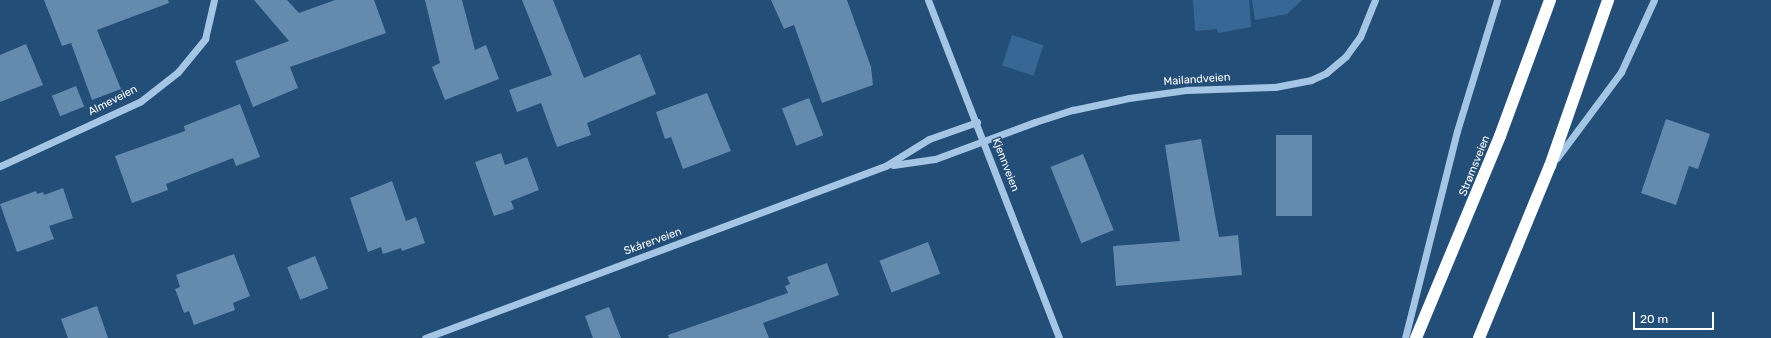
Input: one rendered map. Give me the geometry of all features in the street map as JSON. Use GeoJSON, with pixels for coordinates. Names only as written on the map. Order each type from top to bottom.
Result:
{"type":"FeatureCollection","features":[{"type":"Feature","properties":{"kind":"highway","name":"Strømsveien"},"geometry":{"type":"LineString","coordinates":[[1416,338],[1498,143],[1550,0]]}},
{"type":"Feature","properties":{"kind":"highway"},"geometry":{"type":"LineString","coordinates":[[1480,338],[1550,166],[1608,0]]}},
{"type":"Feature","properties":{"kind":"street","name":"Almeveien"},"geometry":{"type":"LineString","coordinates":[[0,166],[141,100],[178,72],[205,39],[214,0]]}},
{"type":"Feature","properties":{"kind":"street","name":"Kjennveien"},"geometry":{"type":"LineString","coordinates":[[928,0],[985,141],[1059,338]]}},
{"type":"Feature","properties":{"kind":"street","name":"Mailandveien"},"geometry":{"type":"LineString","coordinates":[[985,141],[1073,110],[1130,98],[1193,90],[1275,87],[1310,80],[1326,72],[1346,56],[1360,36],[1375,0]]}},
{"type":"Feature","properties":{"kind":"street"},"geometry":{"type":"LineString","coordinates":[[1405,338],[1457,131],[1496,0]]}},
{"type":"Feature","properties":{"kind":"street"},"geometry":{"type":"LineString","coordinates":[[1550,166],[1621,72],[1654,0]]}},
{"type":"Feature","properties":{"kind":"street","name":"Skårerveien"},"geometry":{"type":"LineString","coordinates":[[425,338],[887,165],[929,139],[977,122]]}},
{"type":"Feature","properties":{"kind":"street","name":"Skårerveien"},"geometry":{"type":"LineString","coordinates":[[887,165],[934,159],[985,141]]}},
{"type":"Feature","properties":{"kind":"shaded area"},"geometry":{"type":"Polygon","coordinates":[[[1193,0],[1249,0],[1251,27],[1218,33],[1217,29],[1195,31],[1193,0]]]}},
{"type":"Feature","properties":{"kind":"shaded area"},"geometry":{"type":"Polygon","coordinates":[[[1252,0],[1302,0],[1287,14],[1255,20],[1252,0]]]}},
{"type":"Feature","properties":{"kind":"shaded area"},"geometry":{"type":"Polygon","coordinates":[[[1012,35],[1043,45],[1033,76],[1002,65],[1012,35]]]}},
{"type":"Feature","properties":{"kind":"building"},"geometry":{"type":"Polygon","coordinates":[[[44,0],[168,0],[169,3],[97,30],[121,89],[92,100],[71,43],[62,46],[44,0]]]}},
{"type":"Feature","properties":{"kind":"building"},"geometry":{"type":"Polygon","coordinates":[[[254,0],[287,0],[299,13],[335,0],[374,0],[386,33],[290,67],[298,88],[253,107],[235,61],[289,41],[254,0]]]}},
{"type":"Feature","properties":{"kind":"building"},"geometry":{"type":"Polygon","coordinates":[[[425,0],[462,0],[475,50],[486,45],[499,79],[445,100],[432,67],[440,63],[425,0]]]}},
{"type":"Feature","properties":{"kind":"building"},"geometry":{"type":"Polygon","coordinates":[[[522,0],[553,0],[584,78],[640,54],[656,94],[587,123],[591,135],[557,147],[541,103],[517,112],[509,90],[552,75],[522,0]]]}},
{"type":"Feature","properties":{"kind":"building"},"geometry":{"type":"Polygon","coordinates":[[[771,0],[847,0],[871,67],[873,85],[822,103],[794,25],[784,29],[771,0]]]}},
{"type":"Feature","properties":{"kind":"building"},"geometry":{"type":"Polygon","coordinates":[[[26,44],[43,85],[0,102],[0,55],[26,44]]]}},
{"type":"Feature","properties":{"kind":"building"},"geometry":{"type":"Polygon","coordinates":[[[76,86],[84,106],[60,116],[52,96],[76,86]]]}},
{"type":"Feature","properties":{"kind":"building"},"geometry":{"type":"Polygon","coordinates":[[[707,93],[731,151],[683,169],[671,137],[665,139],[656,112],[707,93]]]}},
{"type":"Feature","properties":{"kind":"building"},"geometry":{"type":"Polygon","coordinates":[[[809,98],[823,135],[796,146],[782,108],[809,98]]]}},
{"type":"Feature","properties":{"kind":"building"},"geometry":{"type":"Polygon","coordinates":[[[240,104],[260,157],[236,166],[233,158],[166,184],[168,190],[132,203],[115,156],[185,131],[184,126],[240,104]]]}},
{"type":"Feature","properties":{"kind":"building"},"geometry":{"type":"Polygon","coordinates":[[[1666,119],[1710,134],[1698,169],[1689,166],[1676,205],[1641,193],[1666,119]]]}},
{"type":"Feature","properties":{"kind":"building"},"geometry":{"type":"Polygon","coordinates":[[[1276,135],[1312,135],[1312,216],[1276,216],[1276,135]]]}},
{"type":"Feature","properties":{"kind":"building"},"geometry":{"type":"Polygon","coordinates":[[[1201,139],[1219,237],[1238,235],[1242,275],[1116,286],[1113,246],[1180,241],[1165,145],[1201,139]]]}},
{"type":"Feature","properties":{"kind":"building"},"geometry":{"type":"Polygon","coordinates":[[[501,153],[505,165],[527,157],[539,190],[511,201],[514,209],[494,216],[475,162],[501,153]]]}},
{"type":"Feature","properties":{"kind":"building"},"geometry":{"type":"Polygon","coordinates":[[[1083,154],[1114,230],[1081,243],[1051,167],[1083,154]]]}},
{"type":"Feature","properties":{"kind":"building"},"geometry":{"type":"Polygon","coordinates":[[[392,181],[406,221],[416,217],[425,243],[402,251],[401,248],[383,254],[381,247],[368,252],[350,198],[392,181]]]}},
{"type":"Feature","properties":{"kind":"building"},"geometry":{"type":"Polygon","coordinates":[[[63,188],[73,218],[49,226],[54,239],[17,252],[0,204],[36,191],[37,194],[43,192],[44,195],[63,188]]]}},
{"type":"Feature","properties":{"kind":"building"},"geometry":{"type":"Polygon","coordinates":[[[928,242],[940,274],[892,292],[879,261],[928,242]]]}},
{"type":"Feature","properties":{"kind":"building"},"geometry":{"type":"Polygon","coordinates":[[[234,254],[250,296],[233,303],[235,310],[194,325],[189,311],[184,313],[175,289],[180,287],[176,275],[234,254]]]}},
{"type":"Feature","properties":{"kind":"building"},"geometry":{"type":"Polygon","coordinates":[[[315,256],[328,288],[300,300],[287,267],[315,256]]]}},
{"type":"Feature","properties":{"kind":"building"},"geometry":{"type":"Polygon","coordinates":[[[827,263],[839,295],[763,323],[769,338],[669,338],[668,335],[788,293],[785,286],[790,284],[787,277],[827,263]]]}},
{"type":"Feature","properties":{"kind":"building"},"geometry":{"type":"Polygon","coordinates":[[[97,306],[108,338],[68,338],[61,319],[97,306]]]}},
{"type":"Feature","properties":{"kind":"building"},"geometry":{"type":"Polygon","coordinates":[[[609,307],[621,338],[593,338],[585,316],[609,307]]]}}]}
